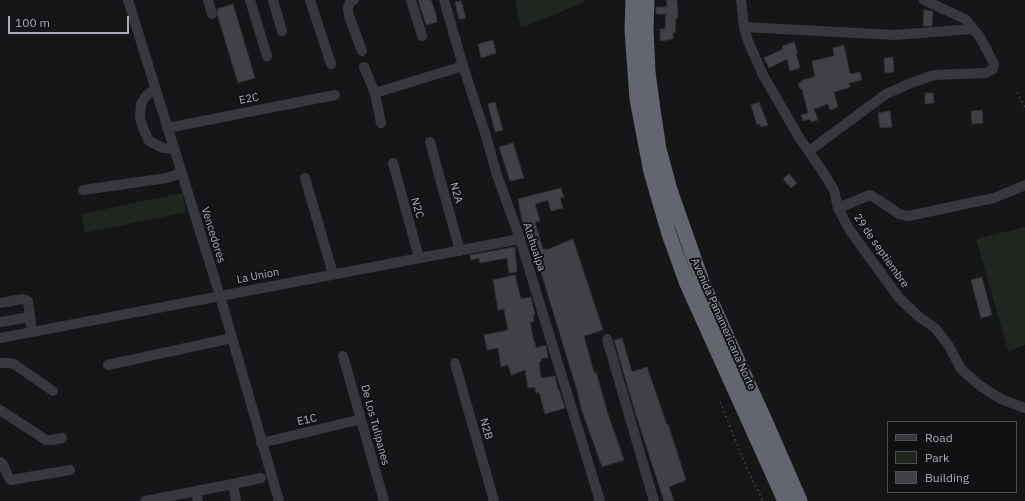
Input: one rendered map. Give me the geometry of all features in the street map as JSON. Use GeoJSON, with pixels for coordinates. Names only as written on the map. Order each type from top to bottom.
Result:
{"type":"FeatureCollection","features":[{"type":"Feature","properties":{"kind":"highway","name":"Avenida Panamericana Norte"},"geometry":{"type":"LineString","coordinates":[[633,0],[632,30],[637,99],[651,172],[669,234],[687,284],[785,501]]}},
{"type":"Feature","properties":{"kind":"highway","name":"Avenida Panamericana Norte"},"geometry":{"type":"LineString","coordinates":[[647,0],[646,29],[648,72],[659,149],[670,190],[703,284],[768,425],[800,501]]}},
{"type":"Feature","properties":{"kind":"street","name":"Vencedores"},"geometry":{"type":"LineString","coordinates":[[128,0],[220,296],[261,443],[279,501]]}},
{"type":"Feature","properties":{"kind":"street"},"geometry":{"type":"LineString","coordinates":[[208,0],[212,14]]}},
{"type":"Feature","properties":{"kind":"street"},"geometry":{"type":"LineString","coordinates":[[250,0],[267,56]]}},
{"type":"Feature","properties":{"kind":"street"},"geometry":{"type":"LineString","coordinates":[[273,0],[282,31]]}},
{"type":"Feature","properties":{"kind":"street"},"geometry":{"type":"LineString","coordinates":[[310,0],[331,64]]}},
{"type":"Feature","properties":{"kind":"street"},"geometry":{"type":"LineString","coordinates":[[354,0],[350,2],[348,8],[349,16],[362,51]]}},
{"type":"Feature","properties":{"kind":"street"},"geometry":{"type":"LineString","coordinates":[[411,0],[422,36]]}},
{"type":"Feature","properties":{"kind":"street","name":"Atahualpa"},"geometry":{"type":"LineString","coordinates":[[444,0],[496,172],[520,239],[600,501]]}},
{"type":"Feature","properties":{"kind":"street","name":"29 de septiembre"},"geometry":{"type":"LineString","coordinates":[[741,0],[744,27],[748,41],[763,74],[800,139],[834,190],[838,208],[849,229],[895,293],[918,316],[935,328],[949,346],[961,369],[979,385],[1000,399],[1025,408]]}},
{"type":"Feature","properties":{"kind":"street"},"geometry":{"type":"LineString","coordinates":[[809,152],[886,94],[911,82],[934,75],[986,73],[993,69],[994,64],[980,37],[965,19],[924,0]]}},
{"type":"Feature","properties":{"kind":"street"},"geometry":{"type":"LineString","coordinates":[[744,27],[894,35],[972,29]]}},
{"type":"Feature","properties":{"kind":"street"},"geometry":{"type":"LineString","coordinates":[[375,92],[463,66]]}},
{"type":"Feature","properties":{"kind":"street"},"geometry":{"type":"LineString","coordinates":[[364,67],[375,92],[381,123]]}},
{"type":"Feature","properties":{"kind":"street"},"geometry":{"type":"LineString","coordinates":[[155,89],[146,96],[141,104],[141,123],[145,135],[150,141],[163,148],[174,149]]}},
{"type":"Feature","properties":{"kind":"street","name":"E2C"},"geometry":{"type":"LineString","coordinates":[[167,128],[335,95]]}},
{"type":"Feature","properties":{"kind":"street","name":"N2A"},"geometry":{"type":"LineString","coordinates":[[430,142],[460,251]]}},
{"type":"Feature","properties":{"kind":"street","name":"N2C"},"geometry":{"type":"LineString","coordinates":[[393,164],[419,258]]}},
{"type":"Feature","properties":{"kind":"street"},"geometry":{"type":"LineString","coordinates":[[83,190],[167,178],[181,173]]}},
{"type":"Feature","properties":{"kind":"street"},"geometry":{"type":"LineString","coordinates":[[305,178],[333,274]]}},
{"type":"Feature","properties":{"kind":"street"},"geometry":{"type":"LineString","coordinates":[[838,208],[870,195],[899,214],[908,216],[994,198],[1025,185]]}},
{"type":"Feature","properties":{"kind":"street","name":"La Union"},"geometry":{"type":"LineString","coordinates":[[0,338],[520,239]]}},
{"type":"Feature","properties":{"kind":"street"},"geometry":{"type":"LineString","coordinates":[[0,303],[22,299],[28,301],[32,332]]}},
{"type":"Feature","properties":{"kind":"street"},"geometry":{"type":"LineString","coordinates":[[0,322],[30,317]]}},
{"type":"Feature","properties":{"kind":"street"},"geometry":{"type":"LineString","coordinates":[[108,365],[232,338]]}},
{"type":"Feature","properties":{"kind":"street"},"geometry":{"type":"LineString","coordinates":[[607,339],[654,501]]}},
{"type":"Feature","properties":{"kind":"street","name":"De Los Tulipanes"},"geometry":{"type":"LineString","coordinates":[[343,356],[384,501]]}},
{"type":"Feature","properties":{"kind":"street"},"geometry":{"type":"LineString","coordinates":[[0,363],[9,362],[14,364],[53,391]]}},
{"type":"Feature","properties":{"kind":"street","name":"N2B"},"geometry":{"type":"LineString","coordinates":[[455,363],[494,501]]}},
{"type":"Feature","properties":{"kind":"street"},"geometry":{"type":"LineString","coordinates":[[0,410],[46,440],[62,438]]}},
{"type":"Feature","properties":{"kind":"street","name":"E1C"},"geometry":{"type":"LineString","coordinates":[[261,443],[358,420]]}},
{"type":"Feature","properties":{"kind":"street"},"geometry":{"type":"LineString","coordinates":[[0,462],[11,480],[70,470]]}},
{"type":"Feature","properties":{"kind":"street"},"geometry":{"type":"LineString","coordinates":[[145,501],[157,500],[196,490],[261,478]]}},
{"type":"Feature","properties":{"kind":"street"},"geometry":{"type":"LineString","coordinates":[[233,484],[236,501]]}},
{"type":"Feature","properties":{"kind":"street"},"geometry":{"type":"LineString","coordinates":[[196,490],[198,501]]}},
{"type":"Feature","properties":{"kind":"path"},"geometry":{"type":"LineString","coordinates":[[1017,92],[1025,108]]}},
{"type":"Feature","properties":{"kind":"path"},"geometry":{"type":"LineString","coordinates":[[720,402],[748,471],[763,501]]}},
{"type":"Feature","properties":{"kind":"green space"},"geometry":{"type":"Polygon","coordinates":[[[515,0],[584,0],[583,3],[521,28],[515,0]]]}},
{"type":"Feature","properties":{"kind":"green space"},"geometry":{"type":"Polygon","coordinates":[[[182,193],[186,212],[85,233],[81,214],[182,193]]]}},
{"type":"Feature","properties":{"kind":"green space"},"geometry":{"type":"Polygon","coordinates":[[[1025,227],[1025,345],[1008,351],[976,239],[1025,227]]]}},
{"type":"Feature","properties":{"kind":"building"},"geometry":{"type":"Polygon","coordinates":[[[418,0],[431,0],[437,22],[426,25],[418,0]]]}},
{"type":"Feature","properties":{"kind":"building"},"geometry":{"type":"Polygon","coordinates":[[[666,0],[677,0],[678,18],[676,18],[673,39],[660,41],[660,29],[665,29],[666,14],[656,14],[656,7],[667,7],[666,0]]]}},
{"type":"Feature","properties":{"kind":"building"},"geometry":{"type":"Polygon","coordinates":[[[461,1],[466,18],[459,19],[455,2],[461,1]]]}},
{"type":"Feature","properties":{"kind":"building"},"geometry":{"type":"Polygon","coordinates":[[[233,4],[255,78],[238,83],[218,17],[217,9],[233,4]]]}},
{"type":"Feature","properties":{"kind":"building"},"geometry":{"type":"Polygon","coordinates":[[[924,10],[933,11],[932,26],[923,26],[924,10]]]}},
{"type":"Feature","properties":{"kind":"building"},"geometry":{"type":"Polygon","coordinates":[[[493,40],[496,53],[481,58],[478,44],[493,40]]]}},
{"type":"Feature","properties":{"kind":"building"},"geometry":{"type":"Polygon","coordinates":[[[794,42],[798,53],[796,53],[800,68],[790,71],[787,59],[769,68],[764,58],[783,49],[782,46],[794,42]]]}},
{"type":"Feature","properties":{"kind":"building"},"geometry":{"type":"Polygon","coordinates":[[[844,45],[850,74],[860,72],[862,80],[849,83],[850,87],[834,92],[838,107],[830,110],[828,104],[814,109],[818,120],[811,122],[810,119],[803,121],[801,115],[808,113],[802,89],[800,89],[798,83],[802,82],[802,80],[815,77],[812,61],[834,56],[833,48],[844,45]]]}},
{"type":"Feature","properties":{"kind":"building"},"geometry":{"type":"Polygon","coordinates":[[[893,57],[894,72],[885,73],[884,58],[893,57]]]}},
{"type":"Feature","properties":{"kind":"building"},"geometry":{"type":"Polygon","coordinates":[[[925,93],[933,93],[934,103],[925,104],[925,93]]]}},
{"type":"Feature","properties":{"kind":"building"},"geometry":{"type":"Polygon","coordinates":[[[495,102],[503,130],[495,132],[488,104],[495,102]]]}},
{"type":"Feature","properties":{"kind":"building"},"geometry":{"type":"Polygon","coordinates":[[[759,102],[768,125],[761,127],[760,124],[757,125],[751,105],[759,102]]]}},
{"type":"Feature","properties":{"kind":"building"},"geometry":{"type":"Polygon","coordinates":[[[982,110],[983,123],[972,124],[971,111],[982,110]]]}},
{"type":"Feature","properties":{"kind":"building"},"geometry":{"type":"Polygon","coordinates":[[[890,111],[892,127],[880,128],[878,113],[890,111]]]}},
{"type":"Feature","properties":{"kind":"building"},"geometry":{"type":"Polygon","coordinates":[[[513,143],[524,178],[510,181],[499,147],[513,143]]]}},
{"type":"Feature","properties":{"kind":"building"},"geometry":{"type":"Polygon","coordinates":[[[789,174],[797,183],[791,188],[783,179],[789,174]]]}},
{"type":"Feature","properties":{"kind":"building"},"geometry":{"type":"Polygon","coordinates":[[[561,188],[564,197],[560,198],[563,208],[551,211],[548,200],[535,204],[540,221],[535,222],[543,249],[546,250],[573,239],[603,330],[584,336],[594,373],[596,372],[608,414],[624,460],[602,467],[581,408],[577,390],[533,246],[530,247],[524,232],[518,199],[561,188]]]}},
{"type":"Feature","properties":{"kind":"building"},"geometry":{"type":"Polygon","coordinates":[[[515,247],[517,272],[509,273],[507,258],[480,263],[479,258],[471,260],[470,255],[515,247]]]}},
{"type":"Feature","properties":{"kind":"building"},"geometry":{"type":"Polygon","coordinates":[[[515,275],[521,299],[531,297],[535,315],[533,315],[534,322],[530,322],[536,348],[546,345],[548,357],[541,359],[539,362],[541,378],[555,376],[558,390],[565,408],[545,414],[539,392],[536,393],[535,387],[528,388],[525,370],[511,375],[508,365],[501,367],[498,348],[487,350],[484,335],[508,330],[504,309],[498,310],[493,280],[515,275]]]}},
{"type":"Feature","properties":{"kind":"building"},"geometry":{"type":"Polygon","coordinates":[[[982,277],[992,315],[981,318],[971,280],[982,277]]]}},
{"type":"Feature","properties":{"kind":"building"},"geometry":{"type":"Polygon","coordinates":[[[622,338],[632,372],[647,367],[667,425],[668,424],[686,480],[669,487],[674,501],[664,501],[636,415],[614,340],[622,338]]]}}]}
